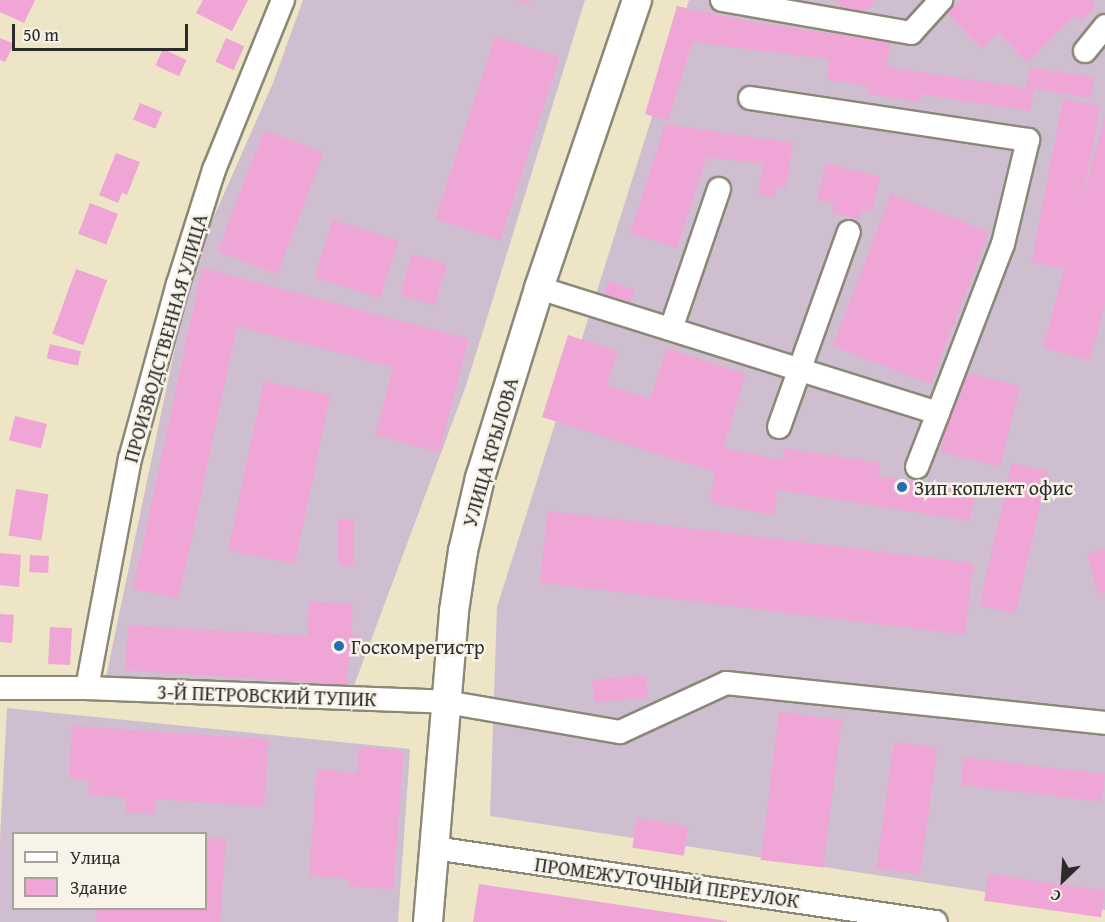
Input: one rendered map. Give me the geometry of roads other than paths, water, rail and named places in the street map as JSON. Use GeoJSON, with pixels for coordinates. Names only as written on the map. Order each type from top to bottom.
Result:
{"type":"FeatureCollection","features":[{"type":"Feature","properties":{"kind":"main road","name":"УЛИЦА КРЫЛОВА"},"geometry":{"type":"LineString","coordinates":[[429,922],[454,611],[463,551],[480,478],[539,288],[637,0]]}},
{"type":"Feature","properties":{"kind":"street","name":"ПРОИЗВОДСТВЕННАЯ УЛИЦА"},"geometry":{"type":"LineString","coordinates":[[87,688],[130,459],[178,284],[214,171],[283,0]]}},
{"type":"Feature","properties":{"kind":"street"},"geometry":{"type":"LineString","coordinates":[[722,0],[911,33],[941,0]]}},
{"type":"Feature","properties":{"kind":"street"},"geometry":{"type":"LineString","coordinates":[[1085,51],[1105,26]]}},
{"type":"Feature","properties":{"kind":"street"},"geometry":{"type":"LineString","coordinates":[[750,98],[1028,140],[1003,244],[917,467]]}},
{"type":"Feature","properties":{"kind":"street"},"geometry":{"type":"LineString","coordinates":[[671,329],[719,189]]}},
{"type":"Feature","properties":{"kind":"street"},"geometry":{"type":"LineString","coordinates":[[779,427],[849,232]]}},
{"type":"Feature","properties":{"kind":"street"},"geometry":{"type":"LineString","coordinates":[[539,288],[938,413]]}},
{"type":"Feature","properties":{"kind":"street","name":"3-Й ПЕТРОВСКИЙ ТУПИК"},"geometry":{"type":"LineString","coordinates":[[0,688],[87,688],[446,702],[620,732],[726,683],[1105,723]]}},
{"type":"Feature","properties":{"kind":"street","name":"ПРОМЕЖУТОЧНЫЙ ПЕРЕУЛОК"},"geometry":{"type":"LineString","coordinates":[[434,848],[936,922]]}},
{"type":"Feature","properties":{"kind":"place","name":"Зип коплект офис"},"geometry":{"type":"Point","coordinates":[902,487]}},
{"type":"Feature","properties":{"kind":"place","name":"Госкомрегистр"},"geometry":{"type":"Point","coordinates":[339,646]}}]}
